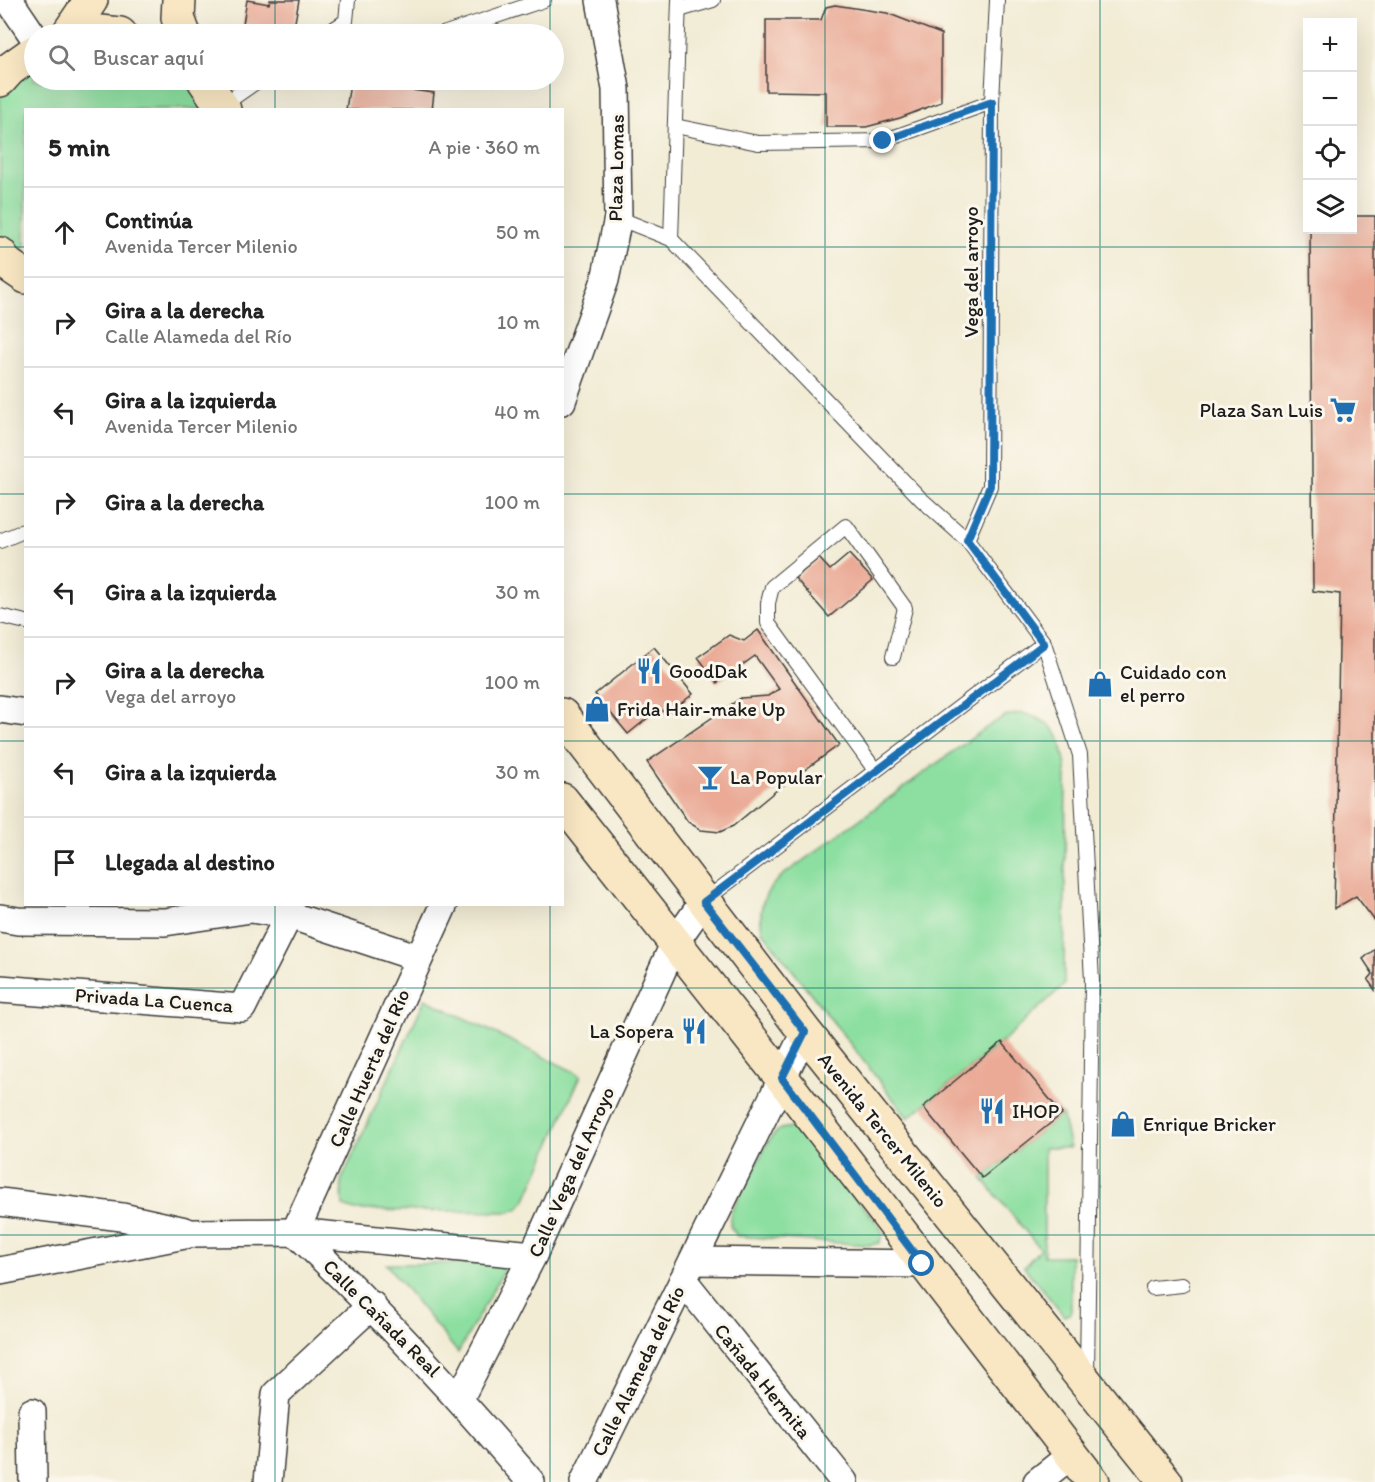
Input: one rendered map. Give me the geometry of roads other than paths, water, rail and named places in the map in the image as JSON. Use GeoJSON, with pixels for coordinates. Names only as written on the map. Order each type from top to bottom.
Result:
{"type":"FeatureCollection","features":[{"type":"Feature","properties":{"kind":"street"},"geometry":{"type":"LineString","coordinates":[[9,0],[25,24]]}},
{"type":"Feature","properties":{"kind":"street"},"geometry":{"type":"LineString","coordinates":[[75,24],[91,0]]}},
{"type":"Feature","properties":{"kind":"street"},"geometry":{"type":"LineString","coordinates":[[179,0],[178,18],[180,24]]}},
{"type":"Feature","properties":{"kind":"street","name":"Plaza Lomas"},"geometry":{"type":"LineString","coordinates":[[564,395],[605,280],[618,218],[616,89],[600,0]]}},
{"type":"Feature","properties":{"kind":"street"},"geometry":{"type":"LineString","coordinates":[[0,710],[24,713]]}},
{"type":"Feature","properties":{"kind":"street","name":"Avenida Tercer Milenio"},"geometry":{"type":"LineString","coordinates":[[564,718],[805,1032],[1166,1482]]}},
{"type":"Feature","properties":{"kind":"street"},"geometry":{"type":"LineString","coordinates":[[564,803],[782,1078],[922,1264],[1093,1482]]}},
{"type":"Feature","properties":{"kind":"street","name":"Calle Vega del Arroyo"},"geometry":{"type":"LineString","coordinates":[[460,1398],[533,1255],[675,942],[704,902]]}},
{"type":"Feature","properties":{"kind":"street","name":"Calle Huerta del Río"},"geometry":{"type":"LineString","coordinates":[[295,1232],[443,906]]}},
{"type":"Feature","properties":{"kind":"street"},"geometry":{"type":"LineString","coordinates":[[0,918],[18,921],[165,922],[251,909],[289,915],[419,957]]}},
{"type":"Feature","properties":{"kind":"street","name":"Privada La Cuenca"},"geometry":{"type":"LineString","coordinates":[[0,988],[242,1008],[289,915]]}},
{"type":"Feature","properties":{"kind":"street","name":"Calle Alameda del Río"},"geometry":{"type":"LineString","coordinates":[[584,1482],[805,1032]]}},
{"type":"Feature","properties":{"kind":"street"},"geometry":{"type":"LineString","coordinates":[[0,1202],[122,1217],[195,1233]]}},
{"type":"Feature","properties":{"kind":"street"},"geometry":{"type":"LineString","coordinates":[[0,1271],[195,1233],[295,1232],[533,1255]]}},
{"type":"Feature","properties":{"kind":"street","name":"Calle Cañada Real"},"geometry":{"type":"LineString","coordinates":[[295,1232],[372,1305],[460,1398],[531,1482]]}},
{"type":"Feature","properties":{"kind":"street"},"geometry":{"type":"LineString","coordinates":[[688,1270],[922,1264]]}},
{"type":"Feature","properties":{"kind":"street","name":"Cañada Hermita"},"geometry":{"type":"LineString","coordinates":[[688,1270],[844,1482]]}},
{"type":"Feature","properties":{"kind":"street"},"geometry":{"type":"LineString","coordinates":[[268,1482],[276,1394],[372,1305]]}},
{"type":"Feature","properties":{"kind":"street"},"geometry":{"type":"LineString","coordinates":[[32,1412],[33,1482]]}},
{"type":"Feature","properties":{"kind":"street"},"geometry":{"type":"LineString","coordinates":[[1037,1482],[1071,1455]]}},
{"type":"Feature","properties":{"kind":"lane"},"geometry":{"type":"LineString","coordinates":[[341,24],[346,21],[348,0]]}},
{"type":"Feature","properties":{"kind":"lane"},"geometry":{"type":"LineString","coordinates":[[473,24],[544,0]]}},
{"type":"Feature","properties":{"kind":"lane"},"geometry":{"type":"LineString","coordinates":[[671,240],[679,5],[713,0]]}},
{"type":"Feature","properties":{"kind":"lane","name":"Vega del arroyo"},"geometry":{"type":"LineString","coordinates":[[967,540],[990,486],[992,102],[997,0]]}},
{"type":"Feature","properties":{"kind":"lane"},"geometry":{"type":"LineString","coordinates":[[217,98],[236,90]]}},
{"type":"Feature","properties":{"kind":"lane"},"geometry":{"type":"LineString","coordinates":[[675,126],[758,143],[883,141],[992,102]]}},
{"type":"Feature","properties":{"kind":"lane"},"geometry":{"type":"LineString","coordinates":[[618,218],[671,240],[921,499],[967,540],[1044,644],[1080,755],[1092,981],[1087,1386]]}},
{"type":"Feature","properties":{"kind":"lane"},"geometry":{"type":"LineString","coordinates":[[875,770],[768,623],[768,603],[772,587],[846,526],[905,608],[893,657]]}},
{"type":"Feature","properties":{"kind":"lane"},"geometry":{"type":"LineString","coordinates":[[0,541],[24,531]]}},
{"type":"Feature","properties":{"kind":"lane"},"geometry":{"type":"LineString","coordinates":[[0,616],[24,622]]}},
{"type":"Feature","properties":{"kind":"lane"},"geometry":{"type":"LineString","coordinates":[[704,902],[1044,644]]}},
{"type":"Feature","properties":{"kind":"lane"},"geometry":{"type":"LineString","coordinates":[[1153,1288],[1182,1285]]}},
{"type":"Feature","properties":{"kind":"place","name":"Plaza San Luis"},"geometry":{"type":"Point","coordinates":[1343,410]}},
{"type":"Feature","properties":{"kind":"place","name":"GoodDak"},"geometry":{"type":"Point","coordinates":[649,671]}},
{"type":"Feature","properties":{"kind":"place","name":"Cuidado con el perro"},"geometry":{"type":"Point","coordinates":[1100,684]}},
{"type":"Feature","properties":{"kind":"place","name":"Frida Hair-make Up"},"geometry":{"type":"Point","coordinates":[597,709]}},
{"type":"Feature","properties":{"kind":"place","name":"La Popular"},"geometry":{"type":"Point","coordinates":[710,777]}},
{"type":"Feature","properties":{"kind":"place","name":"La Sopera"},"geometry":{"type":"Point","coordinates":[694,1031]}},
{"type":"Feature","properties":{"kind":"place","name":"IHOP"},"geometry":{"type":"Point","coordinates":[992,1111]}},
{"type":"Feature","properties":{"kind":"place","name":"Enrique Bricker"},"geometry":{"type":"Point","coordinates":[1123,1124]}}]}
